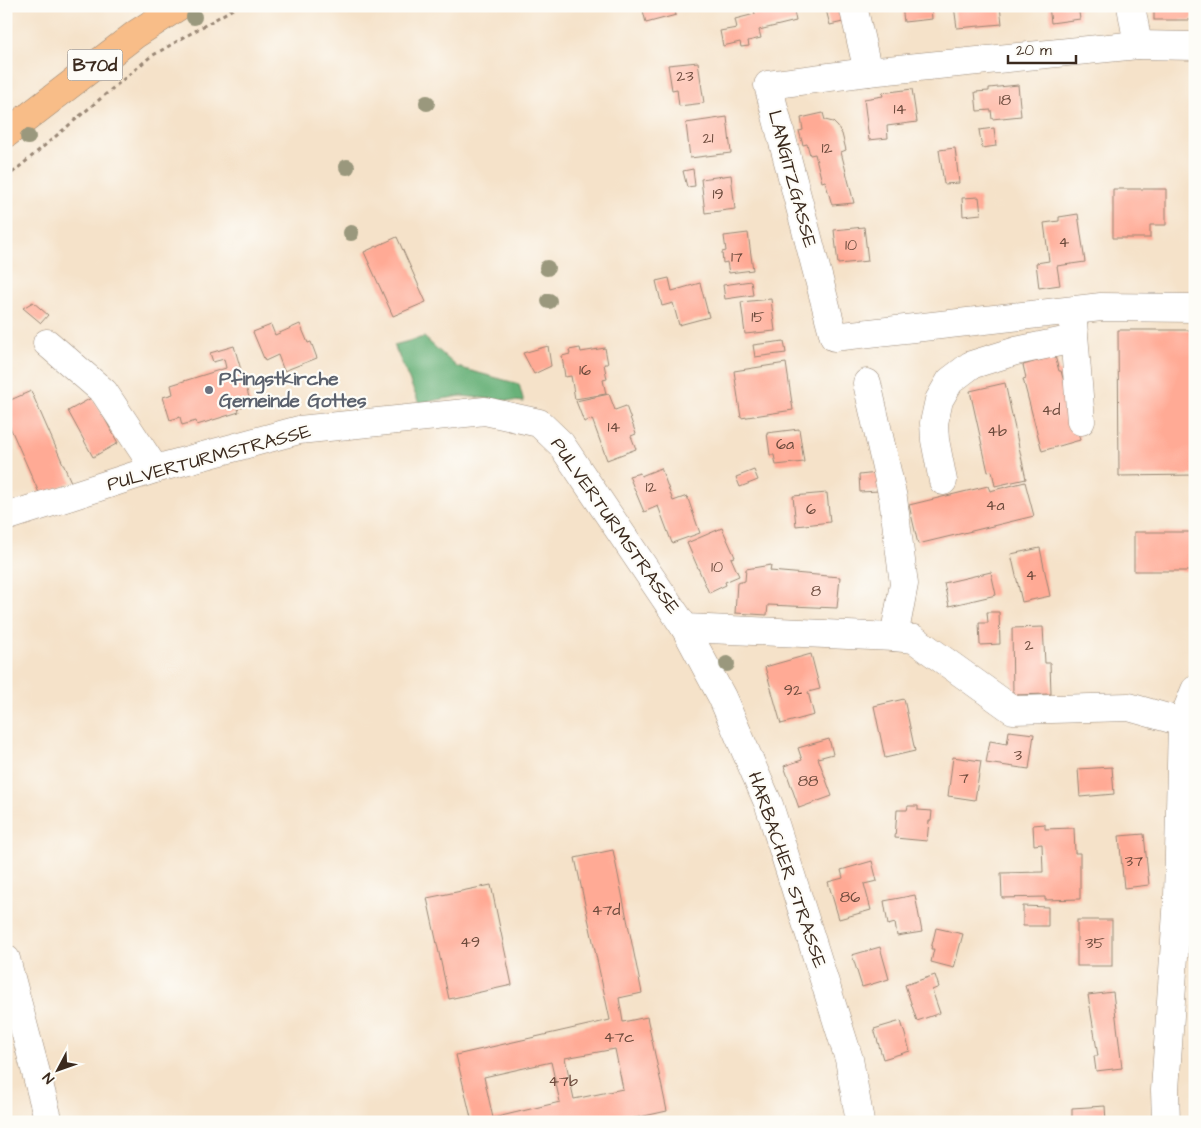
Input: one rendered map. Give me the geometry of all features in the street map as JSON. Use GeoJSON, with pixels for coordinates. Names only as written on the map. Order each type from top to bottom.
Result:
{"type":"FeatureCollection","features":[{"type":"Feature","properties":{"kind":"main road","name":"B70d"},"geometry":{"type":"LineString","coordinates":[[6,134],[136,34],[179,6]]}},
{"type":"Feature","properties":{"kind":"street"},"geometry":{"type":"LineString","coordinates":[[854,6],[868,72]]}},
{"type":"Feature","properties":{"kind":"street"},"geometry":{"type":"LineString","coordinates":[[1131,6],[1138,45]]}},
{"type":"Feature","properties":{"kind":"street","name":"LANGITZGASSE"},"geometry":{"type":"LineString","coordinates":[[1195,46],[1138,45],[868,72],[768,85],[834,337],[1101,307],[1195,308]]}},
{"type":"Feature","properties":{"kind":"street"},"geometry":{"type":"LineString","coordinates":[[1072,311],[1081,422]]}},
{"type":"Feature","properties":{"kind":"street"},"geometry":{"type":"LineString","coordinates":[[943,481],[934,423],[939,400],[950,381],[971,365],[1016,351],[1074,339]]}},
{"type":"Feature","properties":{"kind":"street"},"geometry":{"type":"LineString","coordinates":[[47,343],[104,392],[155,469]]}},
{"type":"Feature","properties":{"kind":"street"},"geometry":{"type":"LineString","coordinates":[[867,383],[893,498],[904,584],[894,636]]}},
{"type":"Feature","properties":{"kind":"street","name":"PULVERTURMSTRASSE"},"geometry":{"type":"LineString","coordinates":[[6,518],[155,469],[299,430],[485,411],[539,423],[561,444],[685,628],[894,636],[914,639],[1013,710],[1129,707],[1182,722]]}},
{"type":"Feature","properties":{"kind":"street","name":"HARBACHER STRASSE"},"geometry":{"type":"LineString","coordinates":[[685,628],[722,697],[769,805],[849,1058],[860,1122]]}},
{"type":"Feature","properties":{"kind":"street"},"geometry":{"type":"LineString","coordinates":[[1166,1122],[1165,1090],[1178,897],[1182,722],[1195,690]]}},
{"type":"Feature","properties":{"kind":"street"},"geometry":{"type":"LineString","coordinates":[[6,959],[49,1122]]}},
{"type":"Feature","properties":{"kind":"path"},"geometry":{"type":"LineString","coordinates":[[6,178],[150,57],[238,6]]}},
{"type":"Feature","properties":{"kind":"green space"},"geometry":{"type":"Polygon","coordinates":[[[424,337],[457,367],[519,384],[524,402],[461,396],[419,403],[394,345],[424,337]]]}},
{"type":"Feature","properties":{"kind":"building"},"geometry":{"type":"Polygon","coordinates":[[[642,6],[674,6],[676,15],[646,23],[642,6]]]}},
{"type":"Feature","properties":{"kind":"building"},"geometry":{"type":"Polygon","coordinates":[[[753,6],[793,6],[796,21],[759,30],[761,38],[748,41],[749,46],[741,47],[740,42],[723,46],[720,31],[737,28],[735,19],[755,14],[753,6]]]}},
{"type":"Feature","properties":{"kind":"building"},"geometry":{"type":"Polygon","coordinates":[[[825,6],[841,6],[843,22],[830,25],[825,6]]]}},
{"type":"Feature","properties":{"kind":"building"},"geometry":{"type":"Polygon","coordinates":[[[902,6],[931,6],[932,19],[904,22],[902,6]]]}},
{"type":"Feature","properties":{"kind":"building"},"geometry":{"type":"Polygon","coordinates":[[[954,6],[1000,6],[1002,24],[957,28],[954,6]]]}},
{"type":"Feature","properties":{"kind":"building"},"geometry":{"type":"Polygon","coordinates":[[[1049,6],[1078,6],[1080,19],[1051,23],[1049,6]]]}},
{"type":"Feature","properties":{"kind":"building"},"geometry":{"type":"Polygon","coordinates":[[[1154,6],[1192,6],[1192,20],[1154,20],[1154,6]]]}},
{"type":"Feature","properties":{"kind":"building"},"geometry":{"type":"Polygon","coordinates":[[[698,62],[704,103],[679,106],[677,89],[672,90],[668,65],[698,62]]]}},
{"type":"Feature","properties":{"kind":"building"},"geometry":{"type":"Polygon","coordinates":[[[1018,85],[1021,116],[992,119],[991,110],[977,111],[975,92],[989,91],[989,88],[1018,85]]]}},
{"type":"Feature","properties":{"kind":"building"},"geometry":{"type":"Polygon","coordinates":[[[912,89],[917,122],[887,126],[888,138],[869,140],[864,99],[883,96],[882,93],[912,89]]]}},
{"type":"Feature","properties":{"kind":"building"},"geometry":{"type":"Polygon","coordinates":[[[823,113],[825,120],[833,122],[842,134],[846,150],[841,152],[854,203],[832,205],[825,181],[822,182],[815,154],[810,155],[807,144],[803,145],[799,131],[803,130],[801,118],[823,113]]]}},
{"type":"Feature","properties":{"kind":"building"},"geometry":{"type":"Polygon","coordinates":[[[727,117],[731,153],[690,158],[686,123],[727,117]]]}},
{"type":"Feature","properties":{"kind":"building"},"geometry":{"type":"Polygon","coordinates":[[[994,128],[996,146],[982,148],[979,130],[994,128]]]}},
{"type":"Feature","properties":{"kind":"building"},"geometry":{"type":"Polygon","coordinates":[[[955,148],[959,183],[944,184],[939,150],[955,148]]]}},
{"type":"Feature","properties":{"kind":"building"},"geometry":{"type":"Polygon","coordinates":[[[693,169],[695,186],[687,187],[683,171],[693,169]]]}},
{"type":"Feature","properties":{"kind":"building"},"geometry":{"type":"Polygon","coordinates":[[[731,175],[735,209],[705,213],[701,179],[731,175]]]}},
{"type":"Feature","properties":{"kind":"building"},"geometry":{"type":"Polygon","coordinates":[[[1113,189],[1166,189],[1166,225],[1150,225],[1150,238],[1113,238],[1113,189]]]}},
{"type":"Feature","properties":{"kind":"building"},"geometry":{"type":"Polygon","coordinates":[[[979,197],[981,214],[963,216],[962,198],[979,197]]]}},
{"type":"Feature","properties":{"kind":"building"},"geometry":{"type":"Polygon","coordinates":[[[1078,214],[1085,262],[1057,266],[1060,285],[1039,288],[1036,263],[1049,261],[1044,223],[1059,221],[1059,217],[1078,214]]]}},
{"type":"Feature","properties":{"kind":"building"},"geometry":{"type":"Polygon","coordinates":[[[864,227],[868,261],[838,264],[834,230],[864,227]]]}},
{"type":"Feature","properties":{"kind":"building"},"geometry":{"type":"Polygon","coordinates":[[[748,233],[753,270],[729,273],[727,262],[723,263],[722,252],[726,251],[724,236],[748,233]]]}},
{"type":"Feature","properties":{"kind":"building"},"geometry":{"type":"Polygon","coordinates":[[[397,237],[426,302],[393,316],[364,252],[397,237]]]}},
{"type":"Feature","properties":{"kind":"building"},"geometry":{"type":"Polygon","coordinates":[[[669,278],[672,291],[700,283],[709,317],[679,325],[673,303],[662,306],[656,281],[669,278]]]}},
{"type":"Feature","properties":{"kind":"building"},"geometry":{"type":"Polygon","coordinates":[[[751,281],[753,295],[725,299],[723,285],[751,281]]]}},
{"type":"Feature","properties":{"kind":"building"},"geometry":{"type":"Polygon","coordinates":[[[771,299],[775,331],[745,334],[741,302],[771,299]]]}},
{"type":"Feature","properties":{"kind":"building"},"geometry":{"type":"Polygon","coordinates":[[[33,302],[48,315],[41,323],[23,308],[33,302]]]}},
{"type":"Feature","properties":{"kind":"building"},"geometry":{"type":"Polygon","coordinates":[[[300,324],[308,343],[311,342],[317,358],[284,371],[278,355],[265,361],[253,332],[271,325],[275,335],[300,324]]]}},
{"type":"Feature","properties":{"kind":"building"},"geometry":{"type":"Polygon","coordinates":[[[1118,330],[1195,330],[1195,475],[1119,476],[1118,330]]]}},
{"type":"Feature","properties":{"kind":"building"},"geometry":{"type":"Polygon","coordinates":[[[784,341],[786,353],[755,357],[753,345],[784,341]]]}},
{"type":"Feature","properties":{"kind":"building","name":"Pfingstkirche Gemeinde Gottes"},"geometry":{"type":"Polygon","coordinates":[[[234,346],[251,404],[238,408],[239,412],[197,425],[196,421],[182,425],[180,417],[170,420],[163,397],[173,394],[171,385],[226,368],[224,359],[213,362],[210,353],[234,346]]]}},
{"type":"Feature","properties":{"kind":"building"},"geometry":{"type":"Polygon","coordinates":[[[548,346],[551,366],[534,374],[523,353],[548,346]]]}},
{"type":"Feature","properties":{"kind":"building"},"geometry":{"type":"Polygon","coordinates":[[[580,348],[581,352],[605,348],[608,364],[604,364],[607,379],[603,380],[606,394],[575,399],[571,376],[565,377],[562,356],[570,354],[569,350],[580,348]]]}},
{"type":"Feature","properties":{"kind":"building"},"geometry":{"type":"Polygon","coordinates":[[[1055,356],[1080,440],[1042,451],[1023,379],[1026,378],[1023,365],[1055,356]]]}},
{"type":"Feature","properties":{"kind":"building"},"geometry":{"type":"Polygon","coordinates":[[[786,363],[793,410],[741,418],[734,371],[786,363]]]}},
{"type":"Feature","properties":{"kind":"building"},"geometry":{"type":"Polygon","coordinates":[[[1005,383],[1026,479],[995,486],[992,471],[988,472],[970,391],[1005,383]]]}},
{"type":"Feature","properties":{"kind":"building"},"geometry":{"type":"Polygon","coordinates":[[[31,391],[71,482],[40,495],[6,418],[6,402],[31,391]]]}},
{"type":"Feature","properties":{"kind":"building"},"geometry":{"type":"Polygon","coordinates":[[[609,394],[615,410],[626,406],[636,434],[631,436],[636,449],[607,460],[592,419],[584,422],[576,401],[609,394]]]}},
{"type":"Feature","properties":{"kind":"building"},"geometry":{"type":"Polygon","coordinates":[[[93,397],[118,443],[93,457],[68,411],[93,397]]]}},
{"type":"Feature","properties":{"kind":"building"},"geometry":{"type":"Polygon","coordinates":[[[799,429],[804,462],[776,465],[774,455],[770,455],[767,433],[799,429]]]}},
{"type":"Feature","properties":{"kind":"building"},"geometry":{"type":"Polygon","coordinates":[[[661,468],[673,501],[687,496],[700,533],[672,543],[658,506],[644,512],[629,476],[640,473],[641,476],[661,468]]]}},
{"type":"Feature","properties":{"kind":"building"},"geometry":{"type":"Polygon","coordinates":[[[754,470],[758,480],[740,487],[736,477],[754,470]]]}},
{"type":"Feature","properties":{"kind":"building"},"geometry":{"type":"Polygon","coordinates":[[[878,473],[879,491],[860,492],[859,475],[878,473]]]}},
{"type":"Feature","properties":{"kind":"building"},"geometry":{"type":"Polygon","coordinates":[[[1025,482],[1034,516],[918,544],[909,505],[988,486],[990,491],[1025,482]]]}},
{"type":"Feature","properties":{"kind":"building"},"geometry":{"type":"Polygon","coordinates":[[[827,493],[830,522],[796,526],[793,496],[827,493]]]}},
{"type":"Feature","properties":{"kind":"building"},"geometry":{"type":"Polygon","coordinates":[[[722,528],[735,557],[731,558],[739,576],[725,582],[726,585],[709,593],[687,543],[722,528]]]}},
{"type":"Feature","properties":{"kind":"building"},"geometry":{"type":"Polygon","coordinates":[[[1134,532],[1195,532],[1195,571],[1134,571],[1134,532]]]}},
{"type":"Feature","properties":{"kind":"building"},"geometry":{"type":"Polygon","coordinates":[[[1040,548],[1050,596],[1022,602],[1011,554],[1040,548]]]}},
{"type":"Feature","properties":{"kind":"building"},"geometry":{"type":"Polygon","coordinates":[[[771,565],[770,571],[840,577],[837,608],[768,605],[767,615],[735,613],[737,583],[745,581],[746,569],[771,565]]]}},
{"type":"Feature","properties":{"kind":"building"},"geometry":{"type":"Polygon","coordinates":[[[991,572],[996,595],[949,606],[944,583],[991,572]]]}},
{"type":"Feature","properties":{"kind":"building"},"geometry":{"type":"Polygon","coordinates":[[[987,612],[999,612],[1000,644],[980,645],[979,623],[988,623],[987,612]]]}},
{"type":"Feature","properties":{"kind":"building"},"geometry":{"type":"Polygon","coordinates":[[[1043,627],[1045,663],[1050,663],[1051,694],[1013,695],[1012,628],[1043,627]]]}},
{"type":"Feature","properties":{"kind":"building"},"geometry":{"type":"Polygon","coordinates":[[[811,654],[820,689],[808,692],[814,715],[781,724],[765,667],[811,654]]]}},
{"type":"Feature","properties":{"kind":"building"},"geometry":{"type":"Polygon","coordinates":[[[904,699],[915,751],[885,758],[874,706],[904,699]]]}},
{"type":"Feature","properties":{"kind":"building"},"geometry":{"type":"Polygon","coordinates":[[[1009,731],[1034,734],[1029,769],[986,763],[990,741],[1007,744],[1009,731]]]}},
{"type":"Feature","properties":{"kind":"building"},"geometry":{"type":"Polygon","coordinates":[[[829,739],[833,754],[818,758],[832,796],[799,808],[784,766],[802,760],[798,748],[829,739]]]}},
{"type":"Feature","properties":{"kind":"building"},"geometry":{"type":"Polygon","coordinates":[[[953,757],[981,761],[975,800],[948,796],[953,757]]]}},
{"type":"Feature","properties":{"kind":"building"},"geometry":{"type":"Polygon","coordinates":[[[1112,767],[1114,794],[1080,797],[1078,769],[1112,767]]]}},
{"type":"Feature","properties":{"kind":"building"},"geometry":{"type":"Polygon","coordinates":[[[908,806],[918,806],[918,810],[932,811],[927,841],[895,838],[897,810],[907,810],[908,806]]]}},
{"type":"Feature","properties":{"kind":"building"},"geometry":{"type":"Polygon","coordinates":[[[1045,824],[1045,829],[1074,828],[1075,853],[1080,853],[1080,899],[1045,900],[1045,897],[1002,898],[1001,873],[1043,872],[1042,844],[1034,845],[1033,825],[1045,824]]]}},
{"type":"Feature","properties":{"kind":"building"},"geometry":{"type":"Polygon","coordinates":[[[1144,834],[1149,885],[1124,888],[1119,836],[1144,834]]]}},
{"type":"Feature","properties":{"kind":"building"},"geometry":{"type":"Polygon","coordinates":[[[613,850],[642,993],[619,998],[623,1022],[647,1017],[667,1111],[617,1122],[472,1122],[456,1055],[610,1020],[575,858],[613,850]],[[615,1049],[565,1058],[574,1099],[623,1089],[615,1049]],[[551,1062],[484,1077],[493,1118],[560,1102],[551,1062]]]}},
{"type":"Feature","properties":{"kind":"building"},"geometry":{"type":"Polygon","coordinates":[[[872,861],[877,881],[864,884],[871,910],[839,919],[828,882],[843,878],[841,870],[872,861]]]}},
{"type":"Feature","properties":{"kind":"building"},"geometry":{"type":"Polygon","coordinates":[[[491,885],[512,985],[449,999],[427,898],[491,885]]]}},
{"type":"Feature","properties":{"kind":"building"},"geometry":{"type":"Polygon","coordinates":[[[915,895],[922,932],[897,936],[895,923],[888,925],[884,901],[915,895]]]}},
{"type":"Feature","properties":{"kind":"building"},"geometry":{"type":"Polygon","coordinates":[[[1023,906],[1048,907],[1048,926],[1023,926],[1023,906]]]}},
{"type":"Feature","properties":{"kind":"building"},"geometry":{"type":"Polygon","coordinates":[[[1077,920],[1112,920],[1112,966],[1077,966],[1077,920]]]}},
{"type":"Feature","properties":{"kind":"building"},"geometry":{"type":"Polygon","coordinates":[[[936,928],[963,934],[954,968],[931,962],[934,949],[931,949],[936,928]]]}},
{"type":"Feature","properties":{"kind":"building"},"geometry":{"type":"Polygon","coordinates":[[[880,947],[889,979],[862,987],[852,955],[880,947]]]}},
{"type":"Feature","properties":{"kind":"building"},"geometry":{"type":"Polygon","coordinates":[[[935,975],[939,987],[932,990],[940,1013],[917,1021],[905,985],[935,975]]]}},
{"type":"Feature","properties":{"kind":"building"},"geometry":{"type":"Polygon","coordinates":[[[1113,992],[1122,1068],[1096,1071],[1094,1056],[1098,1056],[1088,995],[1113,992]]]}},
{"type":"Feature","properties":{"kind":"building"},"geometry":{"type":"Polygon","coordinates":[[[901,1021],[910,1051],[883,1059],[874,1029],[901,1021]]]}},
{"type":"Feature","properties":{"kind":"building"},"geometry":{"type":"Polygon","coordinates":[[[1105,1106],[1106,1122],[1072,1122],[1072,1108],[1105,1106]]]}},
{"type":"Feature","properties":{"kind":"place","name":"Pfingstkirche Gemeinde Gottes"},"geometry":{"type":"Point","coordinates":[209,390]}}]}
